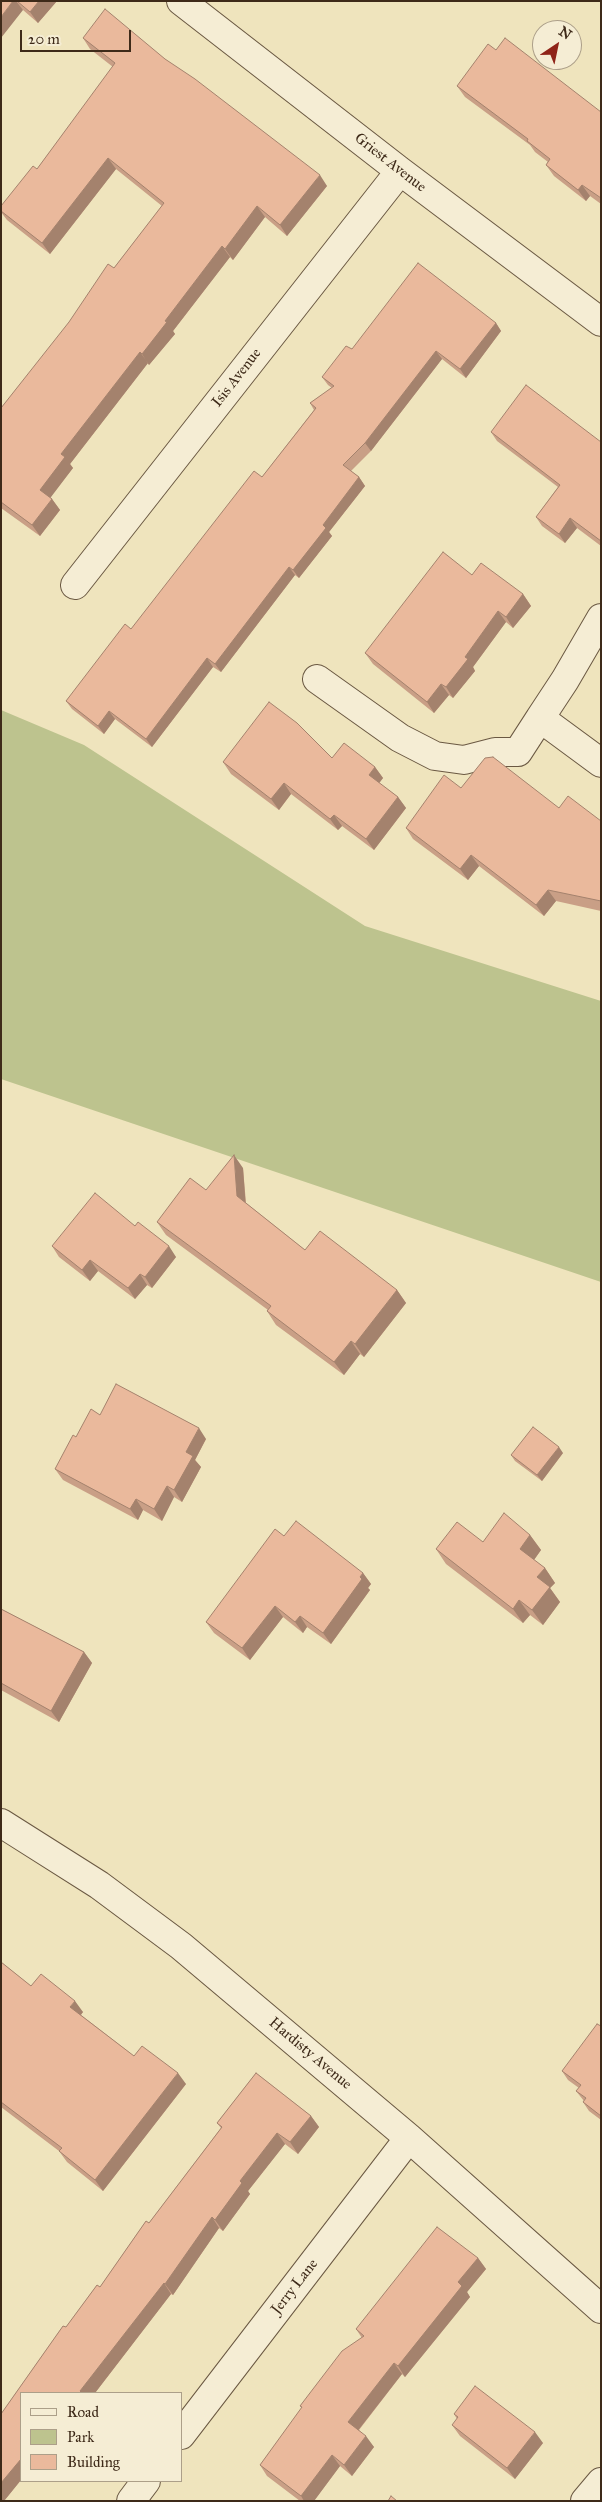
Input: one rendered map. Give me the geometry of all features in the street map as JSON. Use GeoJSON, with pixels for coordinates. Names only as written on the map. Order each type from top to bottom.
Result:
{"type":"FeatureCollection","features":[{"type":"Feature","properties":{"kind":"street","name":"Griest Avenue"},"geometry":{"type":"LineString","coordinates":[[181,1],[400,171],[601,322]]}},
{"type":"Feature","properties":{"kind":"street","name":"Isis Avenue"},"geometry":{"type":"LineString","coordinates":[[75,585],[400,171]]}},
{"type":"Feature","properties":{"kind":"street"},"geometry":{"type":"LineString","coordinates":[[317,679],[400,738],[435,756],[464,760],[495,752],[518,752],[565,680],[601,618]]}},
{"type":"Feature","properties":{"kind":"street"},"geometry":{"type":"LineString","coordinates":[[540,718],[601,764]]}},
{"type":"Feature","properties":{"kind":"street","name":"Hardisty Avenue"},"geometry":{"type":"LineString","coordinates":[[1,1823],[99,1885],[181,1946],[410,2138],[601,2309]]}},
{"type":"Feature","properties":{"kind":"street","name":"Jerry Lane"},"geometry":{"type":"LineString","coordinates":[[182,2434],[410,2138]]}},
{"type":"Feature","properties":{"kind":"street"},"geometry":{"type":"LineString","coordinates":[[131,2501],[145,2482]]}},
{"type":"Feature","properties":{"kind":"street"},"geometry":{"type":"LineString","coordinates":[[585,2501],[601,2482]]}},
{"type":"Feature","properties":{"kind":"green space"},"geometry":{"type":"Polygon","coordinates":[[[1,710],[84,745],[365,926],[601,1001],[601,1282],[1,1079],[1,710]]]}},
{"type":"Feature","properties":{"kind":"building"},"geometry":{"type":"Polygon","coordinates":[[[1,1],[13,1],[1,17],[1,1]]]}},
{"type":"Feature","properties":{"kind":"building"},"geometry":{"type":"Polygon","coordinates":[[[17,1],[39,1],[30,12],[17,1]]]}},
{"type":"Feature","properties":{"kind":"building"},"geometry":{"type":"Polygon","coordinates":[[[105,9],[165,59],[195,79],[320,175],[280,225],[257,206],[225,249],[222,246],[165,321],[167,322],[142,354],[140,352],[61,454],[65,457],[40,490],[52,499],[32,525],[1,502],[1,408],[69,322],[108,264],[114,268],[164,203],[108,158],[42,243],[1,211],[1,206],[33,166],[37,169],[115,63],[83,38],[105,9]]]}},
{"type":"Feature","properties":{"kind":"building"},"geometry":{"type":"Polygon","coordinates":[[[505,38],[532,59],[532,70],[547,70],[601,112],[601,198],[582,185],[578,190],[546,165],[550,159],[527,141],[528,139],[457,86],[488,44],[496,50],[505,38]]]}},
{"type":"Feature","properties":{"kind":"building"},"geometry":{"type":"Polygon","coordinates":[[[418,263],[496,323],[460,369],[436,351],[365,443],[343,465],[359,477],[323,525],[326,528],[293,570],[289,567],[215,664],[207,658],[146,739],[109,711],[98,726],[66,701],[125,624],[131,629],[254,471],[262,477],[316,408],[310,403],[334,386],[322,377],[346,346],[352,349],[418,263]]]}},
{"type":"Feature","properties":{"kind":"building"},"geometry":{"type":"Polygon","coordinates":[[[526,385],[601,442],[601,541],[570,518],[559,534],[536,517],[560,485],[491,432],[526,385]]]}},
{"type":"Feature","properties":{"kind":"building"},"geometry":{"type":"Polygon","coordinates":[[[443,552],[472,575],[481,563],[523,594],[506,617],[498,611],[465,657],[468,659],[446,687],[441,684],[427,702],[365,653],[443,552]]]}},
{"type":"Feature","properties":{"kind":"building"},"geometry":{"type":"Polygon","coordinates":[[[269,702],[297,723],[332,758],[344,743],[375,767],[369,775],[398,797],[366,839],[334,815],[330,819],[284,783],[271,799],[223,762],[269,702]]]}},
{"type":"Feature","properties":{"kind":"building"},"geometry":{"type":"Polygon","coordinates":[[[493,757],[559,808],[568,796],[601,821],[601,901],[548,890],[536,905],[471,855],[460,869],[406,828],[444,775],[461,788],[485,758],[493,757]]]}},
{"type":"Feature","properties":{"kind":"building"},"geometry":{"type":"Polygon","coordinates":[[[234,1155],[237,1196],[305,1250],[320,1231],[397,1290],[355,1344],[351,1341],[334,1362],[267,1311],[271,1306],[157,1222],[190,1178],[206,1190],[234,1155]]]}},
{"type":"Feature","properties":{"kind":"building"},"geometry":{"type":"Polygon","coordinates":[[[95,1193],[135,1226],[138,1222],[169,1246],[145,1277],[140,1274],[128,1288],[90,1260],[82,1270],[52,1246],[95,1193]]]}},
{"type":"Feature","properties":{"kind":"building"},"geometry":{"type":"Polygon","coordinates":[[[116,1384],[199,1428],[186,1452],[193,1456],[174,1490],[167,1486],[154,1509],[136,1499],[130,1509],[55,1469],[73,1435],[76,1437],[91,1409],[100,1415],[116,1384]]]}},
{"type":"Feature","properties":{"kind":"building"},"geometry":{"type":"Polygon","coordinates":[[[533,1427],[559,1447],[537,1475],[511,1455],[533,1427]]]}},
{"type":"Feature","properties":{"kind":"building"},"geometry":{"type":"Polygon","coordinates":[[[504,1513],[530,1535],[520,1549],[545,1568],[537,1577],[550,1587],[532,1610],[519,1600],[513,1609],[436,1549],[457,1522],[483,1542],[504,1513]]]}},
{"type":"Feature","properties":{"kind":"building"},"geometry":{"type":"Polygon","coordinates":[[[296,1521],[363,1573],[360,1577],[362,1579],[323,1633],[300,1616],[295,1622],[275,1606],[242,1648],[206,1622],[275,1529],[284,1536],[296,1521]]]}},
{"type":"Feature","properties":{"kind":"building"},"geometry":{"type":"Polygon","coordinates":[[[1,1609],[84,1652],[51,1711],[1,1683],[1,1609]]]}},
{"type":"Feature","properties":{"kind":"building"},"geometry":{"type":"Polygon","coordinates":[[[1,1962],[31,1986],[41,1974],[75,2001],[70,2007],[134,2056],[142,2046],[178,2073],[95,2180],[59,2151],[62,2148],[1,2102],[1,1962]]]}},
{"type":"Feature","properties":{"kind":"building"},"geometry":{"type":"Polygon","coordinates":[[[597,2024],[601,2026],[601,2116],[583,2102],[586,2098],[576,2091],[581,2085],[562,2071],[597,2024]]]}},
{"type":"Feature","properties":{"kind":"building"},"geometry":{"type":"Polygon","coordinates":[[[256,2073],[311,2116],[290,2142],[277,2133],[240,2181],[242,2183],[215,2220],[212,2217],[165,2284],[81,2392],[20,2392],[20,2460],[1,2483],[1,2414],[63,2326],[66,2327],[97,2285],[100,2287],[146,2221],[149,2223],[222,2127],[217,2123],[256,2073]]]}},
{"type":"Feature","properties":{"kind":"building"},"geometry":{"type":"Polygon","coordinates":[[[437,2227],[478,2258],[458,2282],[462,2286],[398,2366],[394,2363],[348,2422],[366,2436],[344,2465],[332,2455],[301,2496],[260,2465],[302,2407],[300,2406],[342,2351],[364,2336],[356,2329],[437,2227]]]}},
{"type":"Feature","properties":{"kind":"building"},"geometry":{"type":"Polygon","coordinates":[[[475,2386],[535,2432],[507,2468],[452,2425],[458,2417],[454,2414],[475,2386]]]}},
{"type":"Feature","properties":{"kind":"building"},"geometry":{"type":"Polygon","coordinates":[[[391,2496],[397,2501],[388,2501],[391,2496]]]}}]}
